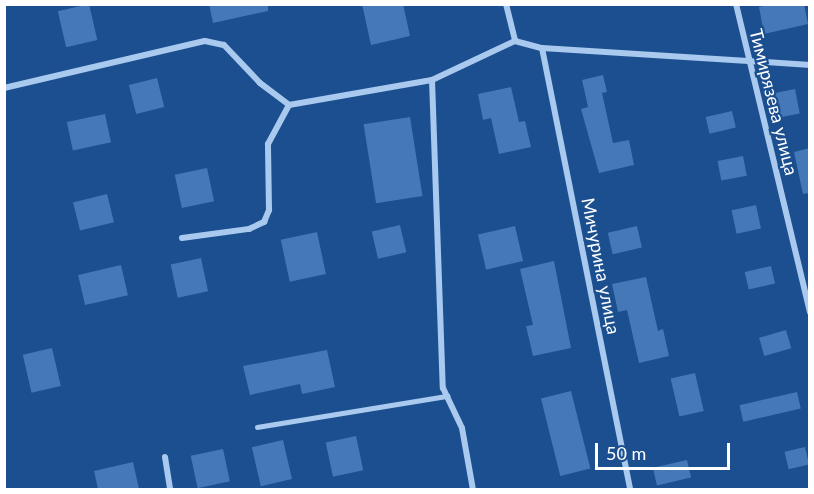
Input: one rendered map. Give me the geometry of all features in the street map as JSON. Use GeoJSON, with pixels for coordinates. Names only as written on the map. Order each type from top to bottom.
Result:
{"type":"FeatureCollection","features":[{"type":"Feature","properties":{"kind":"street"},"geometry":{"type":"LineString","coordinates":[[506,4],[516,41]]}},
{"type":"Feature","properties":{"kind":"street","name":"Тимирязева улица"},"geometry":{"type":"LineString","coordinates":[[736,4],[810,312]]}},
{"type":"Feature","properties":{"kind":"street"},"geometry":{"type":"LineString","coordinates":[[4,88],[205,41],[224,45],[260,83],[289,105],[432,80],[516,41],[542,48],[748,59],[810,65]]}},
{"type":"Feature","properties":{"kind":"street","name":"Мичурина улица"},"geometry":{"type":"LineString","coordinates":[[542,48],[630,489]]}},
{"type":"Feature","properties":{"kind":"street"},"geometry":{"type":"LineString","coordinates":[[432,80],[442,378],[447,396],[462,428],[473,489]]}},
{"type":"Feature","properties":{"kind":"street"},"geometry":{"type":"LineString","coordinates":[[182,238],[249,229],[264,222],[269,210],[268,144],[289,105]]}},
{"type":"Feature","properties":{"kind":"street"},"geometry":{"type":"LineString","coordinates":[[165,457],[170,489]]}},
{"type":"Feature","properties":{"kind":"lane"},"geometry":{"type":"LineString","coordinates":[[257,427],[447,396]]}},
{"type":"Feature","properties":{"kind":"building"},"geometry":{"type":"Polygon","coordinates":[[[89,4],[97,40],[66,47],[58,11],[89,4]]]}},
{"type":"Feature","properties":{"kind":"building"},"geometry":{"type":"Polygon","coordinates":[[[209,4],[268,4],[268,11],[213,23],[209,4]]]}},
{"type":"Feature","properties":{"kind":"building"},"geometry":{"type":"Polygon","coordinates":[[[362,4],[403,4],[410,36],[371,45],[362,4]]]}},
{"type":"Feature","properties":{"kind":"building"},"geometry":{"type":"Polygon","coordinates":[[[770,4],[804,4],[808,24],[764,34],[759,7],[770,4]]]}},
{"type":"Feature","properties":{"kind":"building"},"geometry":{"type":"Polygon","coordinates":[[[603,75],[607,92],[602,93],[613,143],[629,140],[634,165],[599,173],[581,109],[588,107],[582,80],[603,75]]]}},
{"type":"Feature","properties":{"kind":"building"},"geometry":{"type":"Polygon","coordinates":[[[157,78],[164,107],[136,114],[129,85],[157,78]]]}},
{"type":"Feature","properties":{"kind":"building"},"geometry":{"type":"Polygon","coordinates":[[[511,87],[519,122],[525,121],[531,147],[499,154],[491,118],[483,120],[478,94],[511,87]]]}},
{"type":"Feature","properties":{"kind":"building"},"geometry":{"type":"Polygon","coordinates":[[[795,89],[800,114],[778,118],[773,93],[795,89]]]}},
{"type":"Feature","properties":{"kind":"building"},"geometry":{"type":"Polygon","coordinates":[[[732,111],[736,128],[710,134],[706,117],[732,111]]]}},
{"type":"Feature","properties":{"kind":"building"},"geometry":{"type":"Polygon","coordinates":[[[105,114],[111,142],[73,150],[67,122],[105,114]]]}},
{"type":"Feature","properties":{"kind":"building"},"geometry":{"type":"Polygon","coordinates":[[[410,117],[423,196],[376,203],[364,124],[410,117]]]}},
{"type":"Feature","properties":{"kind":"building"},"geometry":{"type":"Polygon","coordinates":[[[810,148],[810,193],[803,194],[794,152],[810,148]]]}},
{"type":"Feature","properties":{"kind":"building"},"geometry":{"type":"Polygon","coordinates":[[[743,156],[747,176],[721,181],[717,161],[743,156]]]}},
{"type":"Feature","properties":{"kind":"building"},"geometry":{"type":"Polygon","coordinates":[[[207,168],[214,201],[182,208],[175,175],[207,168]]]}},
{"type":"Feature","properties":{"kind":"building"},"geometry":{"type":"Polygon","coordinates":[[[107,194],[114,222],[80,231],[73,202],[107,194]]]}},
{"type":"Feature","properties":{"kind":"building"},"geometry":{"type":"Polygon","coordinates":[[[756,205],[761,228],[737,234],[732,210],[756,205]]]}},
{"type":"Feature","properties":{"kind":"building"},"geometry":{"type":"Polygon","coordinates":[[[400,225],[406,252],[378,259],[372,232],[400,225]]]}},
{"type":"Feature","properties":{"kind":"building"},"geometry":{"type":"Polygon","coordinates":[[[515,226],[523,261],[486,270],[478,235],[515,226]]]}},
{"type":"Feature","properties":{"kind":"building"},"geometry":{"type":"Polygon","coordinates":[[[637,226],[642,247],[613,254],[608,233],[637,226]]]}},
{"type":"Feature","properties":{"kind":"building"},"geometry":{"type":"Polygon","coordinates":[[[317,232],[326,274],[290,282],[281,240],[317,232]]]}},
{"type":"Feature","properties":{"kind":"building"},"geometry":{"type":"Polygon","coordinates":[[[201,258],[208,291],[178,298],[171,264],[201,258]]]}},
{"type":"Feature","properties":{"kind":"building"},"geometry":{"type":"Polygon","coordinates":[[[554,261],[571,348],[533,356],[526,326],[533,325],[520,269],[554,261]]]}},
{"type":"Feature","properties":{"kind":"building"},"geometry":{"type":"Polygon","coordinates":[[[121,265],[128,295],[85,305],[78,275],[121,265]]]}},
{"type":"Feature","properties":{"kind":"building"},"geometry":{"type":"Polygon","coordinates":[[[771,266],[775,284],[749,290],[745,272],[771,266]]]}},
{"type":"Feature","properties":{"kind":"building"},"geometry":{"type":"Polygon","coordinates":[[[646,277],[658,331],[663,329],[669,356],[639,363],[627,310],[618,312],[612,284],[646,277]]]}},
{"type":"Feature","properties":{"kind":"building"},"geometry":{"type":"Polygon","coordinates":[[[786,330],[791,348],[764,356],[759,338],[786,330]]]}},
{"type":"Feature","properties":{"kind":"building"},"geometry":{"type":"Polygon","coordinates":[[[52,348],[61,386],[32,393],[23,355],[52,348]]]}},
{"type":"Feature","properties":{"kind":"building"},"geometry":{"type":"Polygon","coordinates":[[[327,350],[335,387],[302,394],[300,384],[250,395],[243,366],[327,350]]]}},
{"type":"Feature","properties":{"kind":"building"},"geometry":{"type":"Polygon","coordinates":[[[695,373],[704,411],[679,417],[671,379],[695,373]]]}},
{"type":"Feature","properties":{"kind":"building"},"geometry":{"type":"Polygon","coordinates":[[[571,391],[590,469],[560,476],[541,398],[571,391]]]}},
{"type":"Feature","properties":{"kind":"building"},"geometry":{"type":"Polygon","coordinates":[[[797,392],[801,409],[743,422],[740,405],[797,392]]]}},
{"type":"Feature","properties":{"kind":"building"},"geometry":{"type":"Polygon","coordinates":[[[356,436],[363,470],[333,477],[326,442],[356,436]]]}},
{"type":"Feature","properties":{"kind":"building"},"geometry":{"type":"Polygon","coordinates":[[[283,440],[292,479],[261,486],[252,447],[283,440]]]}},
{"type":"Feature","properties":{"kind":"building"},"geometry":{"type":"Polygon","coordinates":[[[805,447],[809,465],[789,469],[785,452],[805,447]]]}},
{"type":"Feature","properties":{"kind":"building"},"geometry":{"type":"Polygon","coordinates":[[[223,449],[230,481],[198,488],[191,456],[223,449]]]}},
{"type":"Feature","properties":{"kind":"building"},"geometry":{"type":"Polygon","coordinates":[[[687,460],[691,478],[657,485],[653,468],[687,460]]]}},
{"type":"Feature","properties":{"kind":"building"},"geometry":{"type":"Polygon","coordinates":[[[133,462],[139,489],[98,489],[94,471],[133,462]]]}}]}
